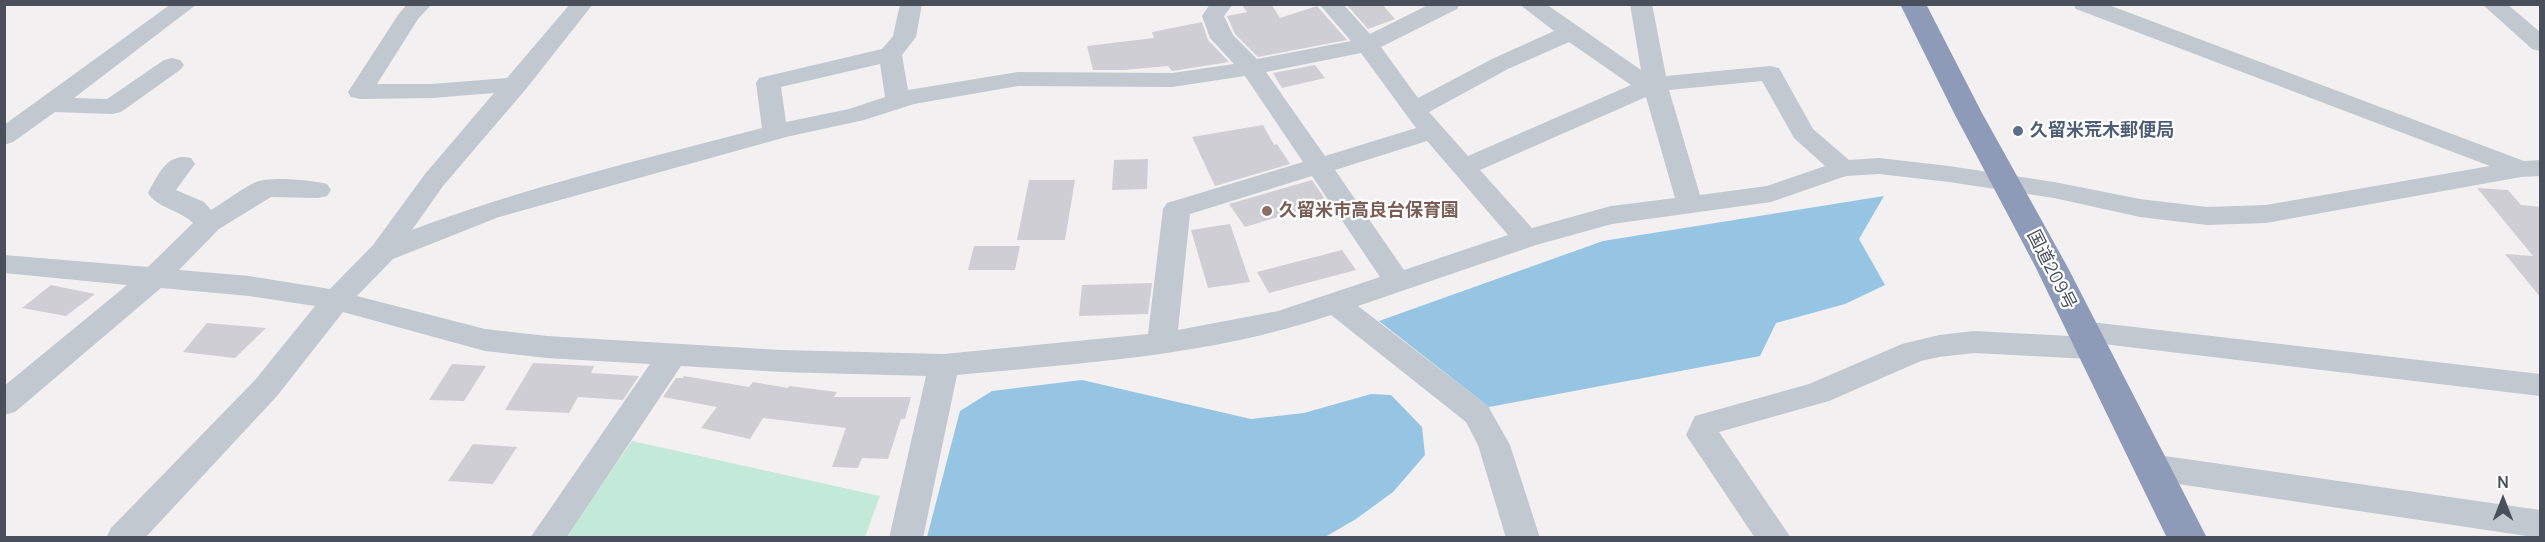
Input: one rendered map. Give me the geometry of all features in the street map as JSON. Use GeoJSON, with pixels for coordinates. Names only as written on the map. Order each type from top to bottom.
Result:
{"type":"FeatureCollection","features":[{"type":"Feature","properties":{"kind":"highway","name":"国道209号"},"geometry":{"type":"LineString","coordinates":[[1913,4],[2004,182],[2051,266],[2187,537]]}},
{"type":"Feature","properties":{"kind":"street"},"geometry":{"type":"LineString","coordinates":[[4,137],[186,4]]}},
{"type":"Feature","properties":{"kind":"street"},"geometry":{"type":"LineString","coordinates":[[421,4],[409,15],[360,92],[432,91],[517,84]]}},
{"type":"Feature","properties":{"kind":"street"},"geometry":{"type":"LineString","coordinates":[[123,537],[266,388],[336,300],[383,252],[434,180],[582,4]]}},
{"type":"Feature","properties":{"kind":"street"},"geometry":{"type":"LineString","coordinates":[[775,132],[768,83],[890,54],[904,38],[911,4]]}},
{"type":"Feature","properties":{"kind":"street"},"geometry":{"type":"LineString","coordinates":[[1222,4],[1213,16],[1222,38],[1251,67],[1398,282]]}},
{"type":"Feature","properties":{"kind":"street"},"geometry":{"type":"LineString","coordinates":[[1330,4],[1367,45],[1414,110],[1434,130],[1526,239]]}},
{"type":"Feature","properties":{"kind":"street"},"geometry":{"type":"LineString","coordinates":[[383,252],[489,211],[538,196],[775,132],[855,115],[910,97],[1018,79],[1172,80],[1214,75],[1367,45],[1449,4]]}},
{"type":"Feature","properties":{"kind":"street"},"geometry":{"type":"LineString","coordinates":[[1530,4],[1651,85]]}},
{"type":"Feature","properties":{"kind":"street"},"geometry":{"type":"LineString","coordinates":[[1641,4],[1651,85],[1690,205]]}},
{"type":"Feature","properties":{"kind":"street"},"geometry":{"type":"LineString","coordinates":[[2084,4],[2531,169]]}},
{"type":"Feature","properties":{"kind":"street"},"geometry":{"type":"LineString","coordinates":[[2493,4],[2541,44]]}},
{"type":"Feature","properties":{"kind":"street"},"geometry":{"type":"LineString","coordinates":[[1414,110],[1500,64],[1572,32]]}},
{"type":"Feature","properties":{"kind":"street"},"geometry":{"type":"LineString","coordinates":[[890,54],[898,101]]}},
{"type":"Feature","properties":{"kind":"street"},"geometry":{"type":"LineString","coordinates":[[50,104],[112,107],[172,65]]}},
{"type":"Feature","properties":{"kind":"street"},"geometry":{"type":"LineString","coordinates":[[1464,168],[1651,85],[1770,73],[1803,133],[1843,168]]}},
{"type":"Feature","properties":{"kind":"street"},"geometry":{"type":"LineString","coordinates":[[1162,342],[1177,209],[1434,130]]}},
{"type":"Feature","properties":{"kind":"street"},"geometry":{"type":"LineString","coordinates":[[182,164],[173,173],[161,193],[194,208],[209,223]]}},
{"type":"Feature","properties":{"kind":"street"},"geometry":{"type":"LineString","coordinates":[[4,264],[249,285],[336,300],[485,340],[781,361],[944,365],[1202,337],[1281,321],[1526,239],[1611,215],[1771,194],[1843,168],[1879,166],[2004,182],[2140,208],[2207,216],[2266,214],[2531,169]]}},
{"type":"Feature","properties":{"kind":"street"},"geometry":{"type":"LineString","coordinates":[[4,404],[155,278],[209,223],[266,188],[318,190]]}},
{"type":"Feature","properties":{"kind":"street"},"geometry":{"type":"LineString","coordinates":[[1335,303],[1477,414],[1494,445],[1524,537]]}},
{"type":"Feature","properties":{"kind":"street"},"geometry":{"type":"LineString","coordinates":[[1774,537],[1702,435],[1706,424],[1818,393],[1913,352],[1939,346],[1974,342],[2086,339],[2541,385]]}},
{"type":"Feature","properties":{"kind":"street"},"geometry":{"type":"LineString","coordinates":[[547,537],[673,354]]}},
{"type":"Feature","properties":{"kind":"street"},"geometry":{"type":"LineString","coordinates":[[906,537],[944,365]]}},
{"type":"Feature","properties":{"kind":"street"},"geometry":{"type":"LineString","coordinates":[[2151,467],[2541,524]]}},
{"type":"Feature","properties":{"kind":"green space"},"geometry":{"type":"Polygon","coordinates":[[[632,441],[880,496],[865,537],[564,538],[632,441]]]}},
{"type":"Feature","properties":{"kind":"water"},"geometry":{"type":"Polygon","coordinates":[[[1884,196],[1859,239],[1885,285],[1845,304],[1776,323],[1760,356],[1489,407],[1379,321],[1603,241],[1884,196]]]}},
{"type":"Feature","properties":{"kind":"water"},"geometry":{"type":"Polygon","coordinates":[[[1082,380],[1251,419],[1304,413],[1371,394],[1391,395],[1422,427],[1425,455],[1393,492],[1356,519],[1325,537],[927,537],[960,411],[992,391],[1082,380]]]}},
{"type":"Feature","properties":{"kind":"building"},"geometry":{"type":"Polygon","coordinates":[[[1241,4],[1271,4],[1280,18],[1317,6],[1347,40],[1258,57],[1235,34],[1227,16],[1247,12],[1241,4]]]}},
{"type":"Feature","properties":{"kind":"building"},"geometry":{"type":"Polygon","coordinates":[[[1346,4],[1382,4],[1395,19],[1368,29],[1346,4]]]}},
{"type":"Feature","properties":{"kind":"building"},"geometry":{"type":"Polygon","coordinates":[[[1202,22],[1208,40],[1229,62],[1172,71],[1168,66],[1093,70],[1087,46],[1154,38],[1152,32],[1202,22]]]}},
{"type":"Feature","properties":{"kind":"building"},"geometry":{"type":"Polygon","coordinates":[[[1315,65],[1325,78],[1282,88],[1273,73],[1315,65]]]}},
{"type":"Feature","properties":{"kind":"building"},"geometry":{"type":"Polygon","coordinates":[[[1263,125],[1274,145],[1277,144],[1290,164],[1215,186],[1192,137],[1263,125]]]}},
{"type":"Feature","properties":{"kind":"building"},"geometry":{"type":"Polygon","coordinates":[[[1148,159],[1147,189],[1112,190],[1114,160],[1148,159]]]}},
{"type":"Feature","properties":{"kind":"building"},"geometry":{"type":"Polygon","coordinates":[[[1029,180],[1075,180],[1065,240],[1017,240],[1029,180]]]}},
{"type":"Feature","properties":{"kind":"building"},"geometry":{"type":"Polygon","coordinates":[[[1312,180],[1327,202],[1245,227],[1229,204],[1312,180]]]}},
{"type":"Feature","properties":{"kind":"building"},"geometry":{"type":"Polygon","coordinates":[[[2477,188],[2508,190],[2521,205],[2541,207],[2541,298],[2505,254],[2533,256],[2477,188]]]}},
{"type":"Feature","properties":{"kind":"building"},"geometry":{"type":"Polygon","coordinates":[[[1230,224],[1250,282],[1208,288],[1191,230],[1230,224]]]}},
{"type":"Feature","properties":{"kind":"building"},"geometry":{"type":"Polygon","coordinates":[[[974,246],[1020,246],[1015,270],[968,270],[974,246]]]}},
{"type":"Feature","properties":{"kind":"building"},"geometry":{"type":"Polygon","coordinates":[[[1342,250],[1356,270],[1269,293],[1257,272],[1342,250]]]}},
{"type":"Feature","properties":{"kind":"building"},"geometry":{"type":"Polygon","coordinates":[[[1152,283],[1148,314],[1079,316],[1082,285],[1152,283]]]}},
{"type":"Feature","properties":{"kind":"building"},"geometry":{"type":"Polygon","coordinates":[[[51,285],[95,294],[66,316],[22,308],[51,285]]]}},
{"type":"Feature","properties":{"kind":"building"},"geometry":{"type":"Polygon","coordinates":[[[207,323],[266,328],[235,358],[183,352],[207,323]]]}},
{"type":"Feature","properties":{"kind":"building"},"geometry":{"type":"Polygon","coordinates":[[[533,363],[594,366],[591,373],[639,376],[623,400],[578,397],[569,413],[505,410],[533,363]]]}},
{"type":"Feature","properties":{"kind":"building"},"geometry":{"type":"Polygon","coordinates":[[[452,364],[486,366],[464,401],[429,400],[452,364]]]}},
{"type":"Feature","properties":{"kind":"building"},"geometry":{"type":"Polygon","coordinates":[[[684,376],[749,387],[753,382],[788,388],[789,386],[837,392],[834,397],[911,397],[905,419],[901,419],[888,459],[862,458],[858,468],[832,467],[846,428],[763,418],[750,439],[701,428],[717,407],[663,397],[676,378],[684,376]]]}},
{"type":"Feature","properties":{"kind":"building"},"geometry":{"type":"Polygon","coordinates":[[[473,444],[517,447],[493,484],[448,481],[473,444]]]}},
{"type":"Feature","properties":{"kind":"place","name":"久留米荒木郵便局"},"geometry":{"type":"Point","coordinates":[2018,131]}},
{"type":"Feature","properties":{"kind":"place","name":"久留米市高良台保育園"},"geometry":{"type":"Point","coordinates":[1267,211]}}]}
